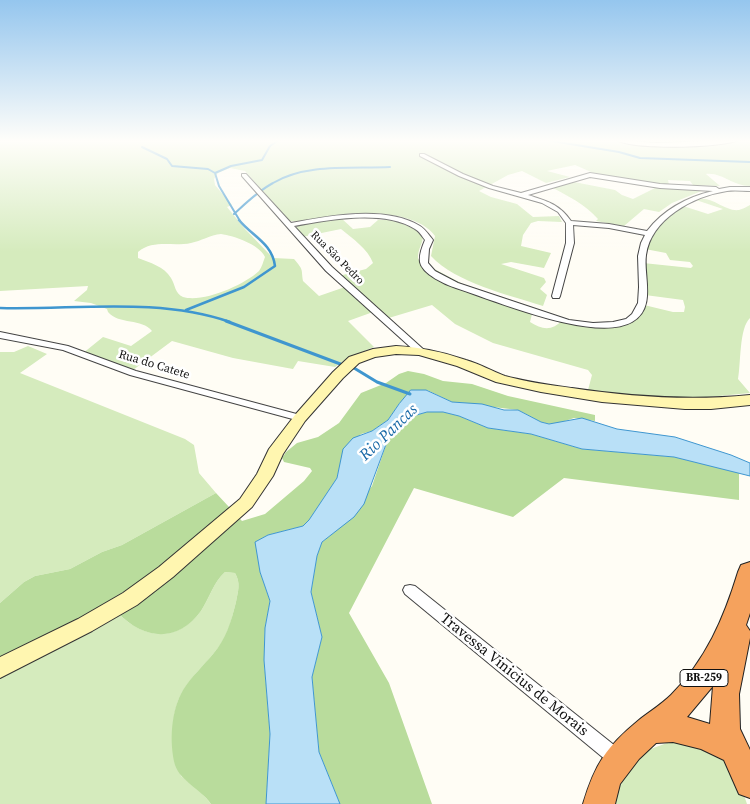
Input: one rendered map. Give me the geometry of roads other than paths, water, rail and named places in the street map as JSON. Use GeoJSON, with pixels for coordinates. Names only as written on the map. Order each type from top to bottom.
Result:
{"type":"FeatureCollection","features":[{"type":"Feature","properties":{"kind":"highway","name":"BR-259"},"geometry":{"type":"LineString","coordinates":[[599,804],[606,780],[619,759],[649,730],[683,702],[710,671],[723,648],[739,612],[750,572]]}},
{"type":"Feature","properties":{"kind":"highway","name":"BR-259"},"geometry":{"type":"LineString","coordinates":[[739,612],[737,637],[725,694],[725,730],[741,750],[750,783]]}},
{"type":"Feature","properties":{"kind":"highway"},"geometry":{"type":"LineString","coordinates":[[649,730],[673,728],[705,736],[741,750]]}},
{"type":"Feature","properties":{"kind":"street","name":"Rua São Pedro"},"geometry":{"type":"LineString","coordinates":[[246,178],[329,269],[420,351]]}},
{"type":"Feature","properties":{"kind":"street"},"geometry":{"type":"LineString","coordinates":[[468,178],[544,202],[560,211],[569,223],[570,243],[556,296]]}},
{"type":"Feature","properties":{"kind":"street"},"geometry":{"type":"LineString","coordinates":[[521,195],[581,178]]}},
{"type":"Feature","properties":{"kind":"street"},"geometry":{"type":"LineString","coordinates":[[606,178],[660,186],[724,190],[750,189]]}},
{"type":"Feature","properties":{"kind":"street"},"geometry":{"type":"LineString","coordinates":[[289,225],[350,216],[391,218],[405,221],[425,233],[429,240],[425,250],[424,264],[432,272],[455,285],[568,322],[587,326],[608,325],[625,322],[634,317],[639,310],[642,298],[642,254],[650,234],[663,218],[681,205],[724,190]]}},
{"type":"Feature","properties":{"kind":"street"},"geometry":{"type":"LineString","coordinates":[[569,223],[608,226],[650,234]]}},
{"type":"Feature","properties":{"kind":"street","name":"Rua do Catete"},"geometry":{"type":"LineString","coordinates":[[0,335],[65,348],[142,375],[300,418]]}},
{"type":"Feature","properties":{"kind":"street"},"geometry":{"type":"LineString","coordinates":[[0,668],[85,625],[130,599],[166,572],[246,502],[265,476],[275,453],[300,418],[338,375],[354,360],[373,353],[396,350],[420,351],[462,363],[501,378],[541,388],[645,402],[711,404],[749,399]]}},
{"type":"Feature","properties":{"kind":"street","name":"Travessa Vinicius de Morais"},"geometry":{"type":"LineString","coordinates":[[410,590],[619,759]]}},
{"type":"Feature","properties":{"kind":"water","name":"Rio Pancas"},"geometry":{"type":"Polygon","coordinates":[[[411,390],[426,390],[452,402],[482,404],[504,410],[518,410],[549,424],[582,418],[617,429],[675,437],[750,463],[750,476],[674,457],[582,449],[531,434],[488,428],[459,416],[443,412],[427,412],[413,416],[388,439],[364,504],[354,517],[322,542],[317,556],[311,592],[322,637],[312,677],[319,752],[340,804],[266,804],[270,734],[264,660],[265,628],[270,601],[260,572],[255,542],[268,535],[303,526],[337,478],[343,449],[353,438],[372,431],[388,420],[411,390]]]}},
{"type":"Feature","properties":{"kind":"waterway"},"geometry":{"type":"LineString","coordinates":[[216,178],[219,186],[235,213]]}},
{"type":"Feature","properties":{"kind":"waterway"},"geometry":{"type":"LineString","coordinates":[[235,213],[252,197],[285,178]]}},
{"type":"Feature","properties":{"kind":"waterway"},"geometry":{"type":"LineString","coordinates":[[235,213],[240,221]]}},
{"type":"Feature","properties":{"kind":"waterway"},"geometry":{"type":"LineString","coordinates":[[186,310],[244,287],[275,266],[270,251],[239,220]]}},
{"type":"Feature","properties":{"kind":"waterway"},"geometry":{"type":"LineString","coordinates":[[0,308],[145,307],[202,314],[230,322]]}},
{"type":"Feature","properties":{"kind":"waterway"},"geometry":{"type":"LineString","coordinates":[[226,321],[343,365]]}},
{"type":"Feature","properties":{"kind":"waterway","name":"Rio Pancas"},"geometry":{"type":"LineString","coordinates":[[354,368],[377,382],[410,394]]}}]}
